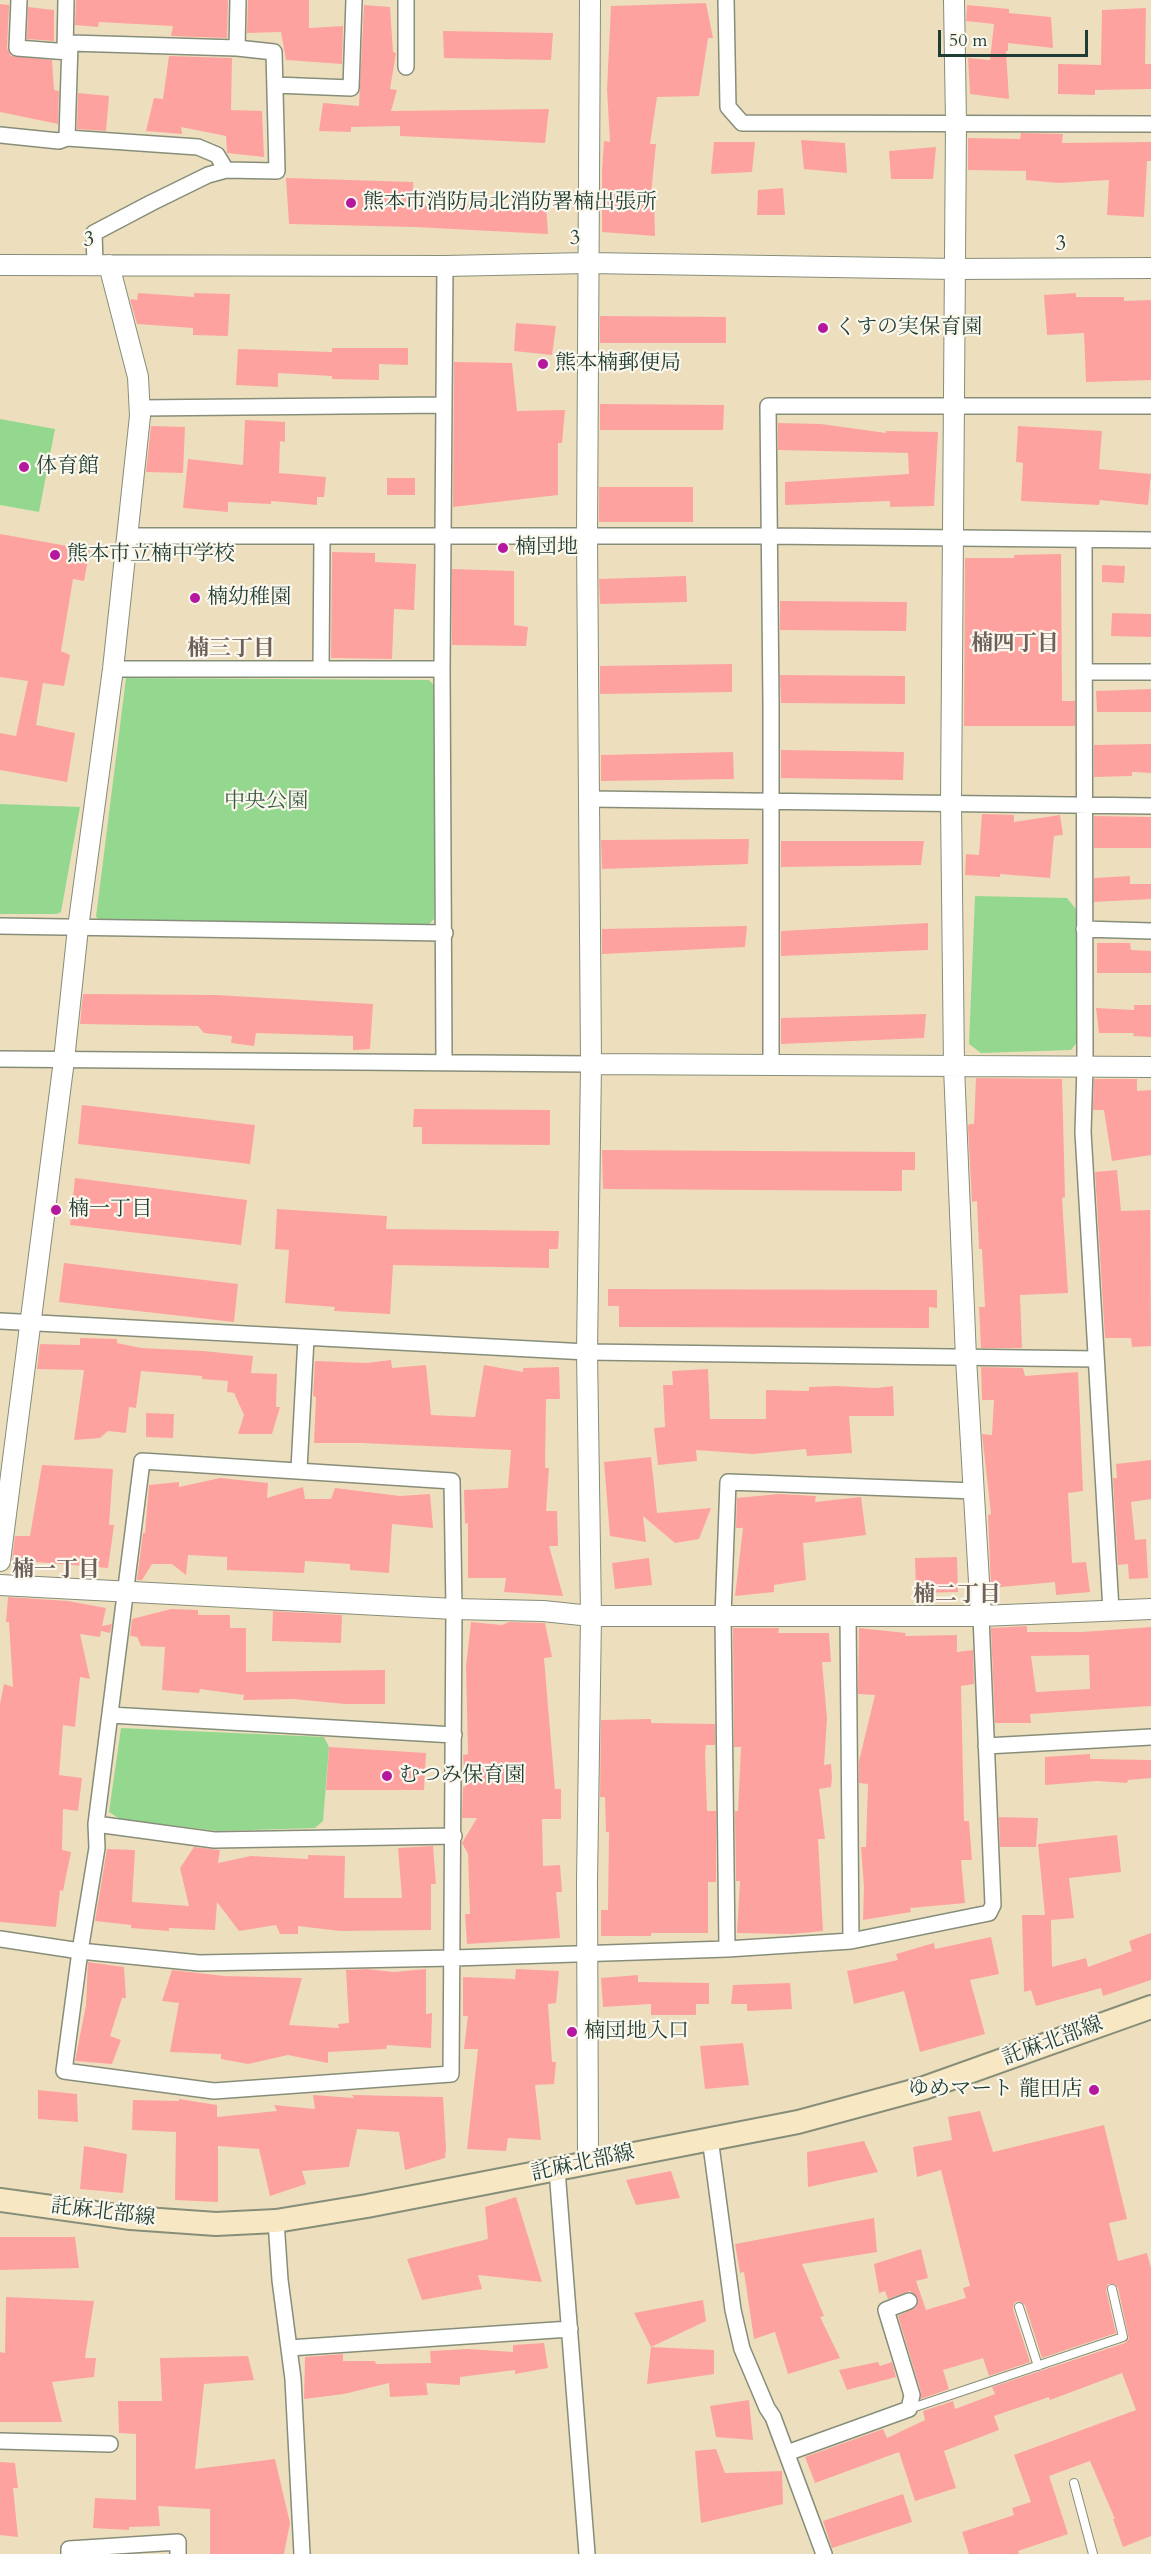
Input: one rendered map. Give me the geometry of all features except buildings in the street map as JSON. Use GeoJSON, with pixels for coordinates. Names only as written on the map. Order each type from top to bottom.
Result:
{"type":"FeatureCollection","features":[{"type":"Feature","properties":{"kind":"main road","name":"託麻北部線"},"geometry":{"type":"LineString","coordinates":[[0,2200],[131,2218],[216,2224],[276,2221],[557,2170],[798,2122],[924,2088],[1151,2007]]}},
{"type":"Feature","properties":{"kind":"street"},"geometry":{"type":"LineString","coordinates":[[19,0],[17,48],[67,52]]}},
{"type":"Feature","properties":{"kind":"street"},"geometry":{"type":"LineString","coordinates":[[66,0],[67,138]]}},
{"type":"Feature","properties":{"kind":"street"},"geometry":{"type":"LineString","coordinates":[[237,48],[238,0]]}},
{"type":"Feature","properties":{"kind":"street"},"geometry":{"type":"LineString","coordinates":[[275,86],[351,88],[354,0]]}},
{"type":"Feature","properties":{"kind":"street"},"geometry":{"type":"LineString","coordinates":[[406,0],[406,67]]}},
{"type":"Feature","properties":{"kind":"street"},"geometry":{"type":"LineString","coordinates":[[588,2162],[587,1954],[591,1616],[587,1352],[591,1064],[586,537],[590,0]]}},
{"type":"Feature","properties":{"kind":"street"},"geometry":{"type":"LineString","coordinates":[[726,0],[728,106],[742,123],[1151,124]]}},
{"type":"Feature","properties":{"kind":"street"},"geometry":{"type":"LineString","coordinates":[[0,1939],[80,1951],[199,1963],[587,1954],[727,1949],[851,1941],[988,1913],[993,1905],[954,1066],[951,803],[956,123],[954,0]]}},
{"type":"Feature","properties":{"kind":"street"},"geometry":{"type":"LineString","coordinates":[[0,1561],[64,1060],[78,928],[113,669],[140,408],[138,377],[94,234],[208,175],[226,170],[277,171],[274,52],[237,48],[70,44],[67,52]]}},
{"type":"Feature","properties":{"kind":"street"},"geometry":{"type":"LineString","coordinates":[[0,135],[59,141],[67,138],[198,147],[217,155],[226,170]]}},
{"type":"Feature","properties":{"kind":"street","name":"3"},"geometry":{"type":"LineString","coordinates":[[0,265],[445,266],[588,262],[954,269],[1151,268]]}},
{"type":"Feature","properties":{"kind":"street"},"geometry":{"type":"LineString","coordinates":[[444,1062],[442,669],[445,266]]}},
{"type":"Feature","properties":{"kind":"street"},"geometry":{"type":"LineString","coordinates":[[140,408],[444,405]]}},
{"type":"Feature","properties":{"kind":"street"},"geometry":{"type":"LineString","coordinates":[[771,1066],[768,406],[1151,406]]}},
{"type":"Feature","properties":{"kind":"street"},"geometry":{"type":"LineString","coordinates":[[127,536],[322,538],[769,536],[953,540],[1151,540]]}},
{"type":"Feature","properties":{"kind":"street"},"geometry":{"type":"LineString","coordinates":[[321,669],[322,538]]}},
{"type":"Feature","properties":{"kind":"street"},"geometry":{"type":"LineString","coordinates":[[1084,540],[1085,1067],[1083,1132],[1111,1610]]}},
{"type":"Feature","properties":{"kind":"street"},"geometry":{"type":"LineString","coordinates":[[113,669],[442,669]]}},
{"type":"Feature","properties":{"kind":"street"},"geometry":{"type":"LineString","coordinates":[[1084,672],[1151,672]]}},
{"type":"Feature","properties":{"kind":"street"},"geometry":{"type":"LineString","coordinates":[[589,799],[1151,806]]}},
{"type":"Feature","properties":{"kind":"street"},"geometry":{"type":"LineString","coordinates":[[0,926],[445,933]]}},
{"type":"Feature","properties":{"kind":"street"},"geometry":{"type":"LineString","coordinates":[[1084,929],[1151,931]]}},
{"type":"Feature","properties":{"kind":"street"},"geometry":{"type":"LineString","coordinates":[[0,1059],[1151,1067]]}},
{"type":"Feature","properties":{"kind":"street"},"geometry":{"type":"LineString","coordinates":[[0,1321],[587,1352],[1096,1359]]}},
{"type":"Feature","properties":{"kind":"street"},"geometry":{"type":"LineString","coordinates":[[299,1469],[306,1338]]}},
{"type":"Feature","properties":{"kind":"street"},"geometry":{"type":"LineString","coordinates":[[142,1461],[299,1469],[452,1481],[454,1958],[451,2074],[214,2091],[64,2071],[97,1848],[96,1824],[125,1593],[142,1461]]}},
{"type":"Feature","properties":{"kind":"street"},"geometry":{"type":"LineString","coordinates":[[727,1949],[723,1616],[728,1482],[975,1491]]}},
{"type":"Feature","properties":{"kind":"street"},"geometry":{"type":"LineString","coordinates":[[0,1585],[454,1610],[543,1611],[591,1616],[981,1617],[1151,1609]]}},
{"type":"Feature","properties":{"kind":"street"},"geometry":{"type":"LineString","coordinates":[[848,1616],[851,1941]]}},
{"type":"Feature","properties":{"kind":"street"},"geometry":{"type":"LineString","coordinates":[[110,1715],[454,1735]]}},
{"type":"Feature","properties":{"kind":"street"},"geometry":{"type":"LineString","coordinates":[[986,1746],[1151,1737]]}},
{"type":"Feature","properties":{"kind":"street"},"geometry":{"type":"LineString","coordinates":[[96,1824],[214,1840],[454,1836]]}},
{"type":"Feature","properties":{"kind":"street"},"geometry":{"type":"LineString","coordinates":[[710,2138],[733,2310],[740,2339],[787,2453],[824,2554]]}},
{"type":"Feature","properties":{"kind":"street"},"geometry":{"type":"LineString","coordinates":[[557,2170],[587,2554]]}},
{"type":"Feature","properties":{"kind":"street"},"geometry":{"type":"LineString","coordinates":[[276,2221],[280,2280],[293,2379],[302,2554]]}},
{"type":"Feature","properties":{"kind":"street"},"geometry":{"type":"LineString","coordinates":[[787,2453],[909,2409],[912,2395],[886,2310],[909,2301]]}},
{"type":"Feature","properties":{"kind":"street"},"geometry":{"type":"LineString","coordinates":[[289,2348],[570,2329]]}},
{"type":"Feature","properties":{"kind":"street"},"geometry":{"type":"LineString","coordinates":[[0,2441],[110,2444]]}},
{"type":"Feature","properties":{"kind":"street"},"geometry":{"type":"LineString","coordinates":[[69,2554],[69,2549],[178,2542],[178,2554]]}},
{"type":"Feature","properties":{"kind":"lane"},"geometry":{"type":"LineString","coordinates":[[909,2409],[1123,2337],[1112,2289]]}},
{"type":"Feature","properties":{"kind":"lane"},"geometry":{"type":"LineString","coordinates":[[1019,2307],[1038,2366]]}},
{"type":"Feature","properties":{"kind":"lane"},"geometry":{"type":"LineString","coordinates":[[1074,2483],[1093,2554]]}},
{"type":"Feature","properties":{"kind":"green space","name":"体育館"},"geometry":{"type":"Polygon","coordinates":[[[0,419],[55,429],[39,512],[0,505],[0,419]]]}},
{"type":"Feature","properties":{"kind":"green space","name":"中央公園"},"geometry":{"type":"Polygon","coordinates":[[[126,678],[429,680],[436,687],[434,919],[428,925],[105,924],[96,917],[126,678]]]}},
{"type":"Feature","properties":{"kind":"green space"},"geometry":{"type":"Polygon","coordinates":[[[0,804],[80,807],[61,912],[57,914],[0,914],[0,804]]]}},
{"type":"Feature","properties":{"kind":"green space"},"geometry":{"type":"Polygon","coordinates":[[[975,896],[1067,898],[1080,914],[1077,1042],[1071,1050],[981,1053],[969,1044],[975,896]]]}},
{"type":"Feature","properties":{"kind":"green space"},"geometry":{"type":"Polygon","coordinates":[[[121,1728],[324,1737],[329,1747],[323,1821],[315,1828],[218,1831],[120,1819],[109,1812],[121,1728]]]}},
{"type":"Feature","properties":{"kind":"place","name":"熊本市消防局北消防署楠出張所"},"geometry":{"type":"Point","coordinates":[351,203]}},
{"type":"Feature","properties":{"kind":"place","name":"くすの実保育園"},"geometry":{"type":"Point","coordinates":[823,328]}},
{"type":"Feature","properties":{"kind":"place","name":"熊本楠郵便局"},"geometry":{"type":"Point","coordinates":[543,364]}},
{"type":"Feature","properties":{"kind":"place","name":"体育館"},"geometry":{"type":"Point","coordinates":[24,467]}},
{"type":"Feature","properties":{"kind":"place","name":"楠団地"},"geometry":{"type":"Point","coordinates":[503,548]}},
{"type":"Feature","properties":{"kind":"place","name":"熊本市立楠中学校"},"geometry":{"type":"Point","coordinates":[55,555]}},
{"type":"Feature","properties":{"kind":"place","name":"楠幼稚園"},"geometry":{"type":"Point","coordinates":[195,598]}},
{"type":"Feature","properties":{"kind":"place","name":"楠一丁目"},"geometry":{"type":"Point","coordinates":[56,1210]}},
{"type":"Feature","properties":{"kind":"place","name":"むつみ保育園"},"geometry":{"type":"Point","coordinates":[387,1776]}},
{"type":"Feature","properties":{"kind":"place","name":"楠団地入口"},"geometry":{"type":"Point","coordinates":[572,2032]}},
{"type":"Feature","properties":{"kind":"place","name":"ゆめマート 龍田店"},"geometry":{"type":"Point","coordinates":[1094,2090]}},
{"type":"Feature","properties":{"kind":"district","name":"楠四丁目"},"geometry":{"type":"Point","coordinates":[1015,645]}},
{"type":"Feature","properties":{"kind":"district","name":"楠三丁目"},"geometry":{"type":"Point","coordinates":[231,650]}},
{"type":"Feature","properties":{"kind":"district","name":"楠一丁目"},"geometry":{"type":"Point","coordinates":[56,1571]}},
{"type":"Feature","properties":{"kind":"district","name":"楠二丁目"},"geometry":{"type":"Point","coordinates":[957,1596]}}]}
